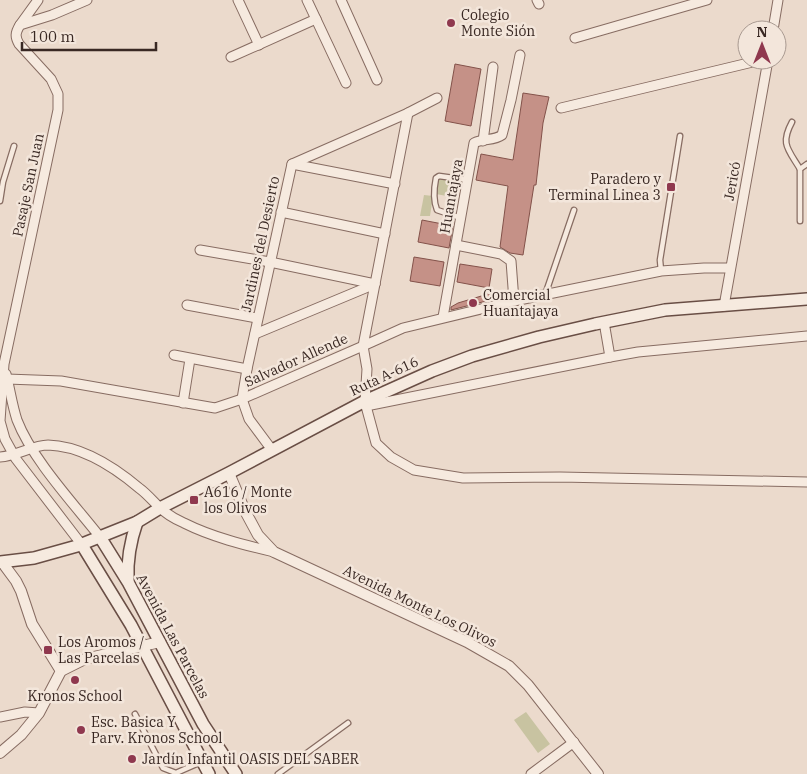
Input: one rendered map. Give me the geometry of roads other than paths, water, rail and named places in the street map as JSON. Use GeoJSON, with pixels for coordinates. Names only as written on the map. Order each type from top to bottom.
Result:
{"type":"FeatureCollection","features":[{"type":"Feature","properties":{"kind":"main road","name":"Ruta A-616"},"geometry":{"type":"LineString","coordinates":[[1,562],[34,558],[82,545],[137,522],[160,508],[272,450],[424,374],[472,356],[538,337],[665,310],[807,299]]}},
{"type":"Feature","properties":{"kind":"main road"},"geometry":{"type":"LineString","coordinates":[[128,582],[127,561],[130,541],[137,522]]}},
{"type":"Feature","properties":{"kind":"main road","name":"Avenida Las Parcelas"},"geometry":{"type":"LineString","coordinates":[[100,538],[128,582],[203,724],[236,774]]}},
{"type":"Feature","properties":{"kind":"main road"},"geometry":{"type":"LineString","coordinates":[[82,545],[118,602],[210,774]]}},
{"type":"Feature","properties":{"kind":"street"},"geometry":{"type":"LineString","coordinates":[[20,25],[38,0]]}},
{"type":"Feature","properties":{"kind":"street"},"geometry":{"type":"LineString","coordinates":[[20,25],[52,15],[87,0]]}},
{"type":"Feature","properties":{"kind":"street"},"geometry":{"type":"LineString","coordinates":[[238,0],[259,45]]}},
{"type":"Feature","properties":{"kind":"street"},"geometry":{"type":"LineString","coordinates":[[307,0],[346,83]]}},
{"type":"Feature","properties":{"kind":"street"},"geometry":{"type":"LineString","coordinates":[[341,0],[377,80]]}},
{"type":"Feature","properties":{"kind":"street"},"geometry":{"type":"LineString","coordinates":[[575,38],[707,0]]}},
{"type":"Feature","properties":{"kind":"street"},"geometry":{"type":"LineString","coordinates":[[775,20],[778,0]]}},
{"type":"Feature","properties":{"kind":"street"},"geometry":{"type":"LineString","coordinates":[[231,57],[316,19]]}},
{"type":"Feature","properties":{"kind":"street","name":"Pasaje San Juan"},"geometry":{"type":"LineString","coordinates":[[0,420],[4,364],[58,110],[58,94],[51,79],[19,44],[16,38],[16,31],[20,25]]}},
{"type":"Feature","properties":{"kind":"street"},"geometry":{"type":"LineString","coordinates":[[493,67],[483,140],[496,139],[502,135],[520,55]]}},
{"type":"Feature","properties":{"kind":"street"},"geometry":{"type":"LineString","coordinates":[[561,108],[737,66]]}},
{"type":"Feature","properties":{"kind":"street","name":"Jericó"},"geometry":{"type":"LineString","coordinates":[[724,306],[766,70]]}},
{"type":"Feature","properties":{"kind":"street","name":"Jardines del Desierto"},"geometry":{"type":"LineString","coordinates":[[242,399],[257,318],[292,164],[408,113],[437,98]]}},
{"type":"Feature","properties":{"kind":"street","name":"Salvador Allende"},"geometry":{"type":"LineString","coordinates":[[4,379],[60,381],[215,408],[242,399],[363,346],[408,113]]}},
{"type":"Feature","properties":{"kind":"street","name":"Huantajaya"},"geometry":{"type":"LineString","coordinates":[[442,317],[474,144],[483,140]]}},
{"type":"Feature","properties":{"kind":"street"},"geometry":{"type":"LineString","coordinates":[[292,164],[395,184]]}},
{"type":"Feature","properties":{"kind":"street"},"geometry":{"type":"LineString","coordinates":[[281,212],[385,234]]}},
{"type":"Feature","properties":{"kind":"street","name":"Huantajaya"},"geometry":{"type":"LineString","coordinates":[[456,245],[501,254],[511,261],[514,301]]}},
{"type":"Feature","properties":{"kind":"street"},"geometry":{"type":"LineString","coordinates":[[200,250],[270,262],[375,284]]}},
{"type":"Feature","properties":{"kind":"street"},"geometry":{"type":"LineString","coordinates":[[730,268],[661,271],[514,301],[403,328],[363,346],[366,369],[366,403],[376,443],[391,457],[414,470],[463,478],[560,477],[807,482]]}},
{"type":"Feature","properties":{"kind":"street"},"geometry":{"type":"LineString","coordinates":[[254,334],[375,284]]}},
{"type":"Feature","properties":{"kind":"street"},"geometry":{"type":"LineString","coordinates":[[187,305],[257,318]]}},
{"type":"Feature","properties":{"kind":"street"},"geometry":{"type":"LineString","coordinates":[[604,322],[610,356]]}},
{"type":"Feature","properties":{"kind":"street"},"geometry":{"type":"LineString","coordinates":[[366,403],[387,403],[610,356],[807,336]]}},
{"type":"Feature","properties":{"kind":"street"},"geometry":{"type":"LineString","coordinates":[[174,355],[247,369]]}},
{"type":"Feature","properties":{"kind":"street"},"geometry":{"type":"LineString","coordinates":[[183,403],[190,359]]}},
{"type":"Feature","properties":{"kind":"street","name":"Pasaje San Juan"},"geometry":{"type":"LineString","coordinates":[[4,379],[17,419],[32,449],[100,538]]}},
{"type":"Feature","properties":{"kind":"street"},"geometry":{"type":"LineString","coordinates":[[242,399],[249,419],[272,450]]}},
{"type":"Feature","properties":{"kind":"street"},"geometry":{"type":"LineString","coordinates":[[0,420],[5,439],[14,456],[82,545]]}},
{"type":"Feature","properties":{"kind":"street"},"geometry":{"type":"LineString","coordinates":[[0,457],[14,456],[48,445],[80,451],[117,471],[160,508],[184,523],[225,539],[274,552]]}},
{"type":"Feature","properties":{"kind":"street","name":"Avenida Monte Los Olivos"},"geometry":{"type":"LineString","coordinates":[[229,473],[245,511],[258,535],[274,552],[467,642],[509,666],[522,678],[598,774]]}},
{"type":"Feature","properties":{"kind":"street"},"geometry":{"type":"LineString","coordinates":[[1,562],[16,581],[32,624],[61,671]]}},
{"type":"Feature","properties":{"kind":"street"},"geometry":{"type":"LineString","coordinates":[[0,753],[39,713],[61,671],[85,659],[160,642]]}},
{"type":"Feature","properties":{"kind":"street"},"geometry":{"type":"LineString","coordinates":[[0,717],[25,712],[39,713]]}},
{"type":"Feature","properties":{"kind":"street"},"geometry":{"type":"LineString","coordinates":[[531,774],[574,742]]}},
{"type":"Feature","properties":{"kind":"lane"},"geometry":{"type":"LineString","coordinates":[[792,122],[786,133],[787,148],[800,169],[800,221]]}},
{"type":"Feature","properties":{"kind":"lane"},"geometry":{"type":"LineString","coordinates":[[661,271],[660,260],[680,136]]}},
{"type":"Feature","properties":{"kind":"lane"},"geometry":{"type":"LineString","coordinates":[[0,201],[14,146]]}},
{"type":"Feature","properties":{"kind":"lane"},"geometry":{"type":"LineString","coordinates":[[800,169],[807,164]]}},
{"type":"Feature","properties":{"kind":"lane"},"geometry":{"type":"LineString","coordinates":[[461,218],[436,210],[434,202],[436,178],[439,176],[468,180]]}},
{"type":"Feature","properties":{"kind":"lane"},"geometry":{"type":"LineString","coordinates":[[545,295],[574,210]]}},
{"type":"Feature","properties":{"kind":"lane"},"geometry":{"type":"LineString","coordinates":[[135,714],[163,768],[176,773],[202,761]]}},
{"type":"Feature","properties":{"kind":"lane"},"geometry":{"type":"LineString","coordinates":[[278,774],[348,723]]}},
{"type":"Feature","properties":{"kind":"place","name":"Colegio Monte Sión"},"geometry":{"type":"Point","coordinates":[451,23]}},
{"type":"Feature","properties":{"kind":"place","name":"Paradero y Terminal Linea 3"},"geometry":{"type":"Point","coordinates":[671,187]}},
{"type":"Feature","properties":{"kind":"place","name":"Comercial Huantajaya"},"geometry":{"type":"Point","coordinates":[473,303]}},
{"type":"Feature","properties":{"kind":"place","name":"A616 / Monte los Olivos"},"geometry":{"type":"Point","coordinates":[194,500]}},
{"type":"Feature","properties":{"kind":"place","name":"Los Aromos / Las Parcelas"},"geometry":{"type":"Point","coordinates":[48,650]}},
{"type":"Feature","properties":{"kind":"place","name":"Kronos School"},"geometry":{"type":"Point","coordinates":[75,680]}},
{"type":"Feature","properties":{"kind":"place","name":"Esc. Basica Y Parv. Kronos School"},"geometry":{"type":"Point","coordinates":[81,730]}},
{"type":"Feature","properties":{"kind":"place","name":"Jardín Infantil OASIS DEL SABER"},"geometry":{"type":"Point","coordinates":[132,759]}}]}
